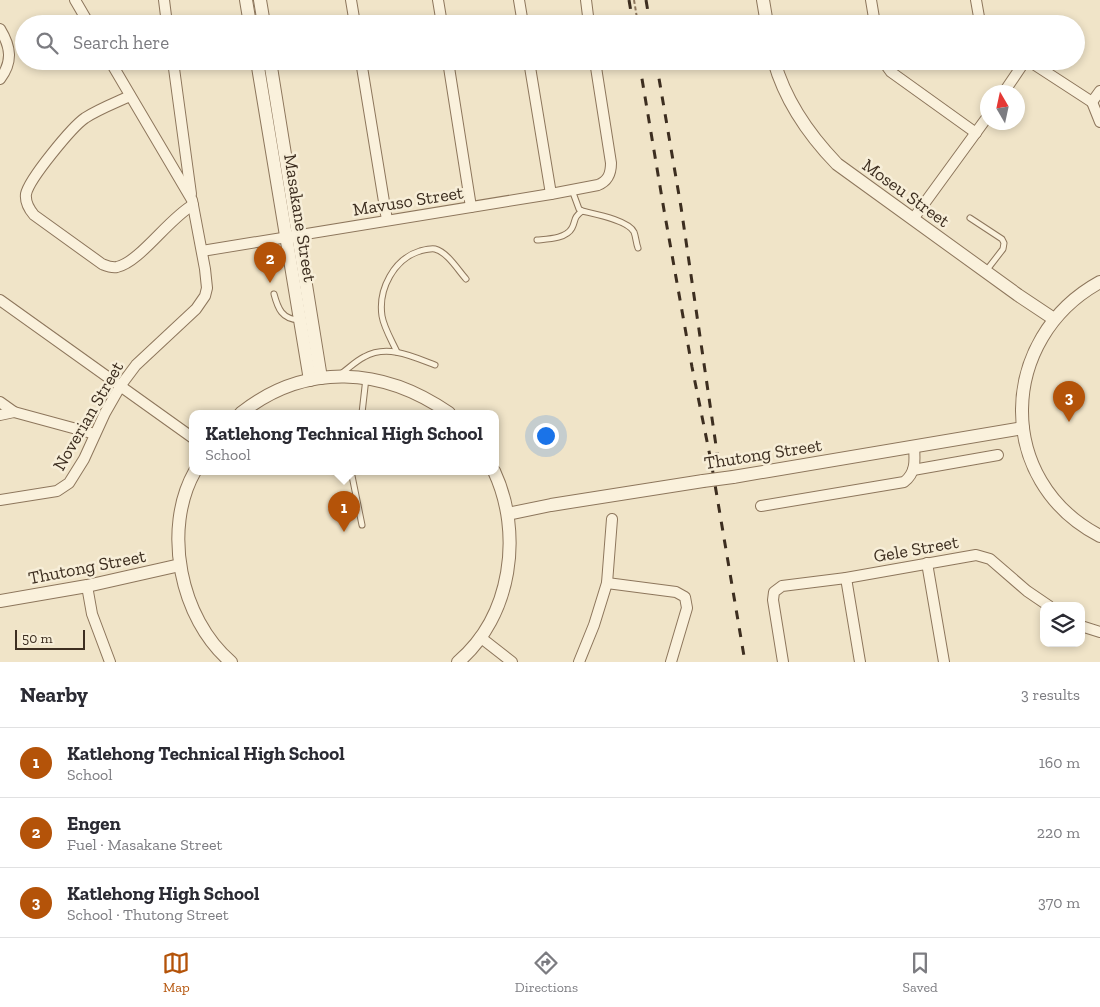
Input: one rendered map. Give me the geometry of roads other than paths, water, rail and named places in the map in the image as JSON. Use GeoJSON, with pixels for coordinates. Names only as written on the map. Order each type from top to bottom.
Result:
{"type":"FeatureCollection","features":[{"type":"Feature","properties":{"kind":"street"},"geometry":{"type":"LineString","coordinates":[[75,0],[84,15]]}},
{"type":"Feature","properties":{"kind":"street"},"geometry":{"type":"LineString","coordinates":[[164,0],[166,15]]}},
{"type":"Feature","properties":{"kind":"street"},"geometry":{"type":"LineString","coordinates":[[246,0],[248,15]]}},
{"type":"Feature","properties":{"kind":"street"},"geometry":{"type":"LineString","coordinates":[[260,0],[262,15]]}},
{"type":"Feature","properties":{"kind":"street"},"geometry":{"type":"LineString","coordinates":[[350,0],[352,15]]}},
{"type":"Feature","properties":{"kind":"street"},"geometry":{"type":"LineString","coordinates":[[438,0],[440,15]]}},
{"type":"Feature","properties":{"kind":"street"},"geometry":{"type":"LineString","coordinates":[[519,0],[522,15]]}},
{"type":"Feature","properties":{"kind":"street"},"geometry":{"type":"LineString","coordinates":[[586,0],[588,15]]}},
{"type":"Feature","properties":{"kind":"street"},"geometry":{"type":"LineString","coordinates":[[763,0],[766,15]]}},
{"type":"Feature","properties":{"kind":"street"},"geometry":{"type":"LineString","coordinates":[[871,0],[874,15]]}},
{"type":"Feature","properties":{"kind":"street"},"geometry":{"type":"LineString","coordinates":[[976,0],[978,15]]}},
{"type":"Feature","properties":{"kind":"street"},"geometry":{"type":"LineString","coordinates":[[0,29],[9,46],[10,60],[0,80]]}},
{"type":"Feature","properties":{"kind":"street"},"geometry":{"type":"LineString","coordinates":[[115,70],[193,203],[130,261],[117,267],[110,267],[102,264],[34,215],[28,207],[26,193],[32,181],[70,132],[83,119],[100,109],[130,96]]}},
{"type":"Feature","properties":{"kind":"street","name":"Noverian Street"},"geometry":{"type":"LineString","coordinates":[[0,500],[57,491],[68,483],[84,459],[121,385],[136,365],[205,296],[207,288],[202,251],[193,203],[174,70]]}},
{"type":"Feature","properties":{"kind":"street","name":"Masakane Street"},"geometry":{"type":"LineString","coordinates":[[258,70],[300,320],[315,379]]}},
{"type":"Feature","properties":{"kind":"street","name":"Masakane Street"},"geometry":{"type":"LineString","coordinates":[[272,70],[299,235],[315,379]]}},
{"type":"Feature","properties":{"kind":"street"},"geometry":{"type":"LineString","coordinates":[[362,70],[387,220]]}},
{"type":"Feature","properties":{"kind":"street"},"geometry":{"type":"LineString","coordinates":[[449,70],[471,206]]}},
{"type":"Feature","properties":{"kind":"street"},"geometry":{"type":"LineString","coordinates":[[530,70],[551,194]]}},
{"type":"Feature","properties":{"kind":"street","name":"Mavuso Street"},"geometry":{"type":"LineString","coordinates":[[202,251],[551,194],[604,182],[611,170],[596,70]]}},
{"type":"Feature","properties":{"kind":"street","name":"Moseu Street"},"geometry":{"type":"LineString","coordinates":[[778,70],[789,98],[809,130],[826,152],[842,168],[985,272],[1054,318]]}},
{"type":"Feature","properties":{"kind":"street"},"geometry":{"type":"LineString","coordinates":[[889,70],[976,133]]}},
{"type":"Feature","properties":{"kind":"street"},"geometry":{"type":"LineString","coordinates":[[1009,85],[1020,70]]}},
{"type":"Feature","properties":{"kind":"street"},"geometry":{"type":"LineString","coordinates":[[1041,70],[1092,102],[1100,122]]}},
{"type":"Feature","properties":{"kind":"street"},"geometry":{"type":"LineString","coordinates":[[1092,102],[1100,91]]}},
{"type":"Feature","properties":{"kind":"street"},"geometry":{"type":"LineString","coordinates":[[913,219],[980,127]]}},
{"type":"Feature","properties":{"kind":"street"},"geometry":{"type":"LineString","coordinates":[[1100,282],[1075,298],[1054,318],[1040,339],[1027,370],[1022,403],[1023,428],[1032,460],[1047,490],[1069,514],[1100,536]]}},
{"type":"Feature","properties":{"kind":"street"},"geometry":{"type":"LineString","coordinates":[[0,300],[189,435]]}},
{"type":"Feature","properties":{"kind":"street"},"geometry":{"type":"LineString","coordinates":[[245,410],[263,398],[286,388],[315,379],[337,377],[366,378],[396,385],[416,393],[444,410]]}},
{"type":"Feature","properties":{"kind":"street"},"geometry":{"type":"LineString","coordinates":[[0,402],[14,412],[95,434]]}},
{"type":"Feature","properties":{"kind":"street"},"geometry":{"type":"LineString","coordinates":[[0,415],[14,412]]}},
{"type":"Feature","properties":{"kind":"street","name":"Thutong Street"},"geometry":{"type":"LineString","coordinates":[[508,514],[551,505],[733,477],[1023,428]]}},
{"type":"Feature","properties":{"kind":"street"},"geometry":{"type":"LineString","coordinates":[[761,506],[899,484],[909,479],[913,470],[914,447]]}},
{"type":"Feature","properties":{"kind":"street"},"geometry":{"type":"LineString","coordinates":[[913,470],[998,454]]}},
{"type":"Feature","properties":{"kind":"street"},"geometry":{"type":"LineString","coordinates":[[194,475],[183,504],[179,535],[180,565],[186,591],[196,616],[210,638],[231,662]]}},
{"type":"Feature","properties":{"kind":"street"},"geometry":{"type":"LineString","coordinates":[[458,662],[480,637],[493,615],[503,591],[510,540],[508,514],[496,475]]}},
{"type":"Feature","properties":{"kind":"street"},"geometry":{"type":"LineString","coordinates":[[580,662],[607,583],[612,519]]}},
{"type":"Feature","properties":{"kind":"street","name":"Gele Street"},"geometry":{"type":"LineString","coordinates":[[783,662],[773,600],[774,592],[782,586],[846,578],[976,555],[990,559],[1027,591],[1043,602]]}},
{"type":"Feature","properties":{"kind":"street"},"geometry":{"type":"LineString","coordinates":[[927,563],[944,662]]}},
{"type":"Feature","properties":{"kind":"street","name":"Thutong Street"},"geometry":{"type":"LineString","coordinates":[[0,601],[87,586],[180,565]]}},
{"type":"Feature","properties":{"kind":"street"},"geometry":{"type":"LineString","coordinates":[[846,578],[860,662]]}},
{"type":"Feature","properties":{"kind":"street"},"geometry":{"type":"LineString","coordinates":[[607,583],[676,592],[685,597],[687,608],[671,662]]}},
{"type":"Feature","properties":{"kind":"street"},"geometry":{"type":"LineString","coordinates":[[87,586],[92,614],[110,662]]}},
{"type":"Feature","properties":{"kind":"street"},"geometry":{"type":"LineString","coordinates":[[1085,627],[1100,632]]}},
{"type":"Feature","properties":{"kind":"street"},"geometry":{"type":"LineString","coordinates":[[480,637],[512,662]]}},
{"type":"Feature","properties":{"kind":"lane"},"geometry":{"type":"LineString","coordinates":[[572,190],[579,209],[582,211],[628,226],[634,232],[638,248]]}},
{"type":"Feature","properties":{"kind":"lane"},"geometry":{"type":"LineString","coordinates":[[537,240],[558,237],[568,233],[572,228],[576,215],[582,211]]}},
{"type":"Feature","properties":{"kind":"lane"},"geometry":{"type":"LineString","coordinates":[[970,218],[1002,239],[1004,243],[1003,249],[985,272]]}},
{"type":"Feature","properties":{"kind":"lane"},"geometry":{"type":"LineString","coordinates":[[266,240],[270,272]]}},
{"type":"Feature","properties":{"kind":"lane"},"geometry":{"type":"LineString","coordinates":[[396,352],[382,316],[386,282],[398,264],[410,254],[435,249],[446,256],[466,278]]}},
{"type":"Feature","properties":{"kind":"lane"},"geometry":{"type":"LineString","coordinates":[[274,294],[280,312],[285,317],[300,320]]}},
{"type":"Feature","properties":{"kind":"lane"},"geometry":{"type":"LineString","coordinates":[[337,377],[363,357],[378,351],[404,352],[435,365]]}},
{"type":"Feature","properties":{"kind":"lane"},"geometry":{"type":"LineString","coordinates":[[362,410],[366,378]]}},
{"type":"Feature","properties":{"kind":"lane"},"geometry":{"type":"LineString","coordinates":[[352,475],[362,526]]}},
{"type":"Feature","properties":{"kind":"railway"},"geometry":{"type":"LineString","coordinates":[[629,0],[632,15]]}},
{"type":"Feature","properties":{"kind":"railway"},"geometry":{"type":"LineString","coordinates":[[646,0],[648,15]]}},
{"type":"Feature","properties":{"kind":"railway"},"geometry":{"type":"LineString","coordinates":[[641,70],[745,662]]}},
{"type":"Feature","properties":{"kind":"railway"},"geometry":{"type":"LineString","coordinates":[[658,70],[681,207],[719,466]]}},
{"type":"Feature","properties":{"kind":"place","name":"Engen"},"geometry":{"type":"Point","coordinates":[270,283]}},
{"type":"Feature","properties":{"kind":"place","name":"Katlehong High School"},"geometry":{"type":"Point","coordinates":[1069,422]}},
{"type":"Feature","properties":{"kind":"place","name":"Katlehong Technical High School"},"geometry":{"type":"Point","coordinates":[344,532]}}]}
